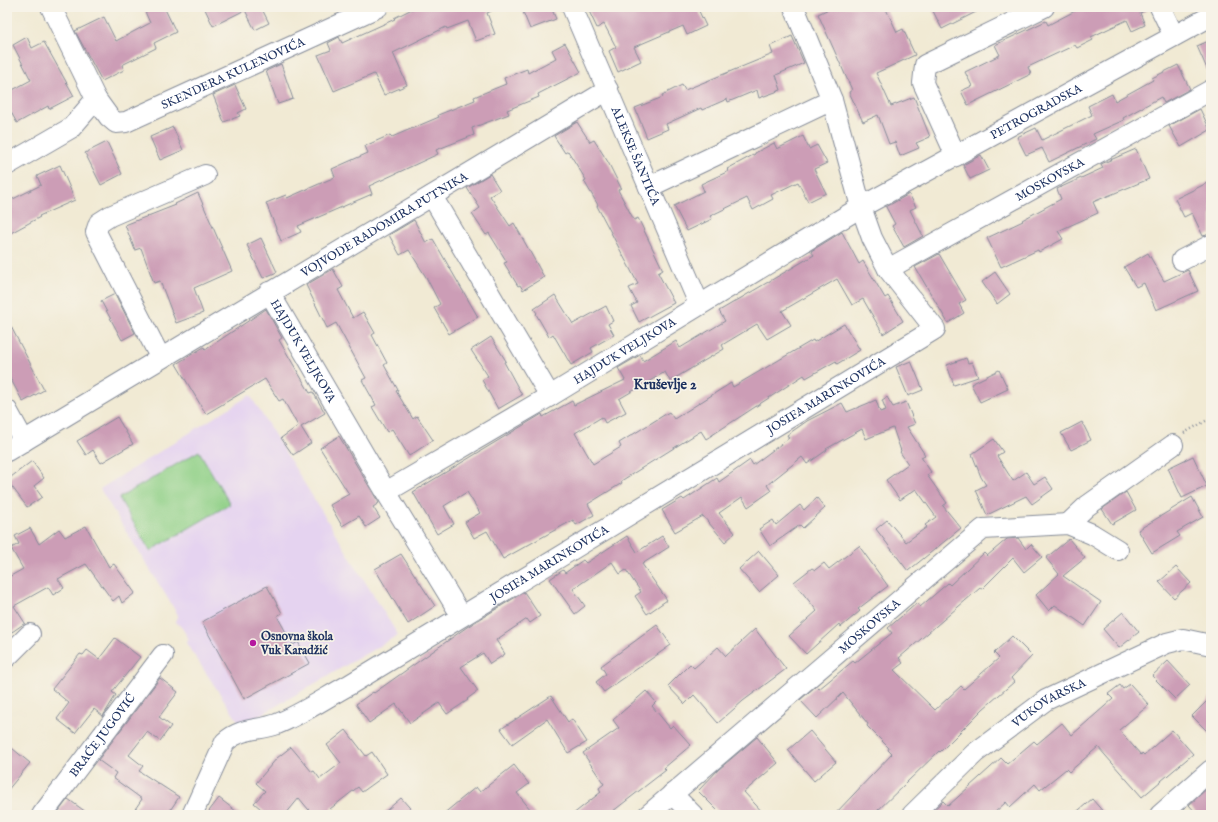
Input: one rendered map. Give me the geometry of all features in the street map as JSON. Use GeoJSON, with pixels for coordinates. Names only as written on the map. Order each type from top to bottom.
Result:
{"type":"FeatureCollection","features":[{"type":"Feature","properties":{"kind":"street"},"geometry":{"type":"LineString","coordinates":[[7,165],[71,128],[96,98],[51,7]]}},
{"type":"Feature","properties":{"kind":"street","name":"SKENDERA KULENOVIĆA"},"geometry":{"type":"LineString","coordinates":[[96,98],[116,123],[126,122],[378,7]]}},
{"type":"Feature","properties":{"kind":"street","name":"ALEKSE ŠANTIĆA"},"geometry":{"type":"LineString","coordinates":[[572,7],[699,304]]}},
{"type":"Feature","properties":{"kind":"street"},"geometry":{"type":"LineString","coordinates":[[794,7],[832,100],[861,207],[872,238],[888,269]]}},
{"type":"Feature","properties":{"kind":"street"},"geometry":{"type":"LineString","coordinates":[[956,156],[923,83],[925,65],[1044,7]]}},
{"type":"Feature","properties":{"kind":"street"},"geometry":{"type":"LineString","coordinates":[[1160,7],[1174,36]]}},
{"type":"Feature","properties":{"kind":"street","name":"PETROGRADSKA"},"geometry":{"type":"LineString","coordinates":[[861,207],[1211,16]]}},
{"type":"Feature","properties":{"kind":"street","name":"VOJVODE RADOMIRA PUTNIKA"},"geometry":{"type":"LineString","coordinates":[[7,410],[15,446],[160,357],[608,90]]}},
{"type":"Feature","properties":{"kind":"street","name":"MOSKOVSKA"},"geometry":{"type":"LineString","coordinates":[[888,269],[1211,90]]}},
{"type":"Feature","properties":{"kind":"street"},"geometry":{"type":"LineString","coordinates":[[649,187],[832,100]]}},
{"type":"Feature","properties":{"kind":"street"},"geometry":{"type":"LineString","coordinates":[[160,357],[96,232],[99,223],[110,216],[205,175]]}},
{"type":"Feature","properties":{"kind":"street"},"geometry":{"type":"LineString","coordinates":[[432,196],[550,396]]}},
{"type":"Feature","properties":{"kind":"street","name":"HAJDUK VELJKOVA"},"geometry":{"type":"LineString","coordinates":[[386,492],[550,396],[699,304],[861,207]]}},
{"type":"Feature","properties":{"kind":"street"},"geometry":{"type":"LineString","coordinates":[[1182,260],[1211,245]]}},
{"type":"Feature","properties":{"kind":"street","name":"JOSIFA MARINKOVIĆA"},"geometry":{"type":"LineString","coordinates":[[192,815],[225,742],[232,736],[250,729],[263,728],[278,724],[349,685],[461,615],[935,329],[888,269]]}},
{"type":"Feature","properties":{"kind":"street","name":"HAJDUK VELJKOVA"},"geometry":{"type":"LineString","coordinates":[[269,292],[386,492],[461,615]]}},
{"type":"Feature","properties":{"kind":"street"},"geometry":{"type":"LineString","coordinates":[[1068,524],[1087,506],[1173,445]]}},
{"type":"Feature","properties":{"kind":"street","name":"MOSKOVSKA"},"geometry":{"type":"LineString","coordinates":[[648,815],[983,529],[1068,524],[1092,534],[1118,550]]}},
{"type":"Feature","properties":{"kind":"street"},"geometry":{"type":"LineString","coordinates":[[7,657],[30,634]]}},
{"type":"Feature","properties":{"kind":"street","name":"VUKOVARSKA"},"geometry":{"type":"LineString","coordinates":[[912,815],[975,753],[1046,700],[1167,643],[1183,639],[1211,645]]}},
{"type":"Feature","properties":{"kind":"street","name":"BRAĆE JUGOVIĆ"},"geometry":{"type":"LineString","coordinates":[[42,815],[163,655]]}},
{"type":"Feature","properties":{"kind":"street"},"geometry":{"type":"LineString","coordinates":[[1160,815],[1211,770]]}},
{"type":"Feature","properties":{"kind":"street"},"geometry":{"type":"LineString","coordinates":[[672,794],[693,815]]}},
{"type":"Feature","properties":{"kind":"path"},"geometry":{"type":"LineString","coordinates":[[1173,445],[1183,434],[1211,418]]}},
{"type":"Feature","properties":{"kind":"shaded area"},"geometry":{"type":"Polygon","coordinates":[[[250,395],[398,635],[247,723],[238,721],[186,643],[189,639],[182,628],[175,621],[178,615],[100,489],[250,395]]]}},
{"type":"Feature","properties":{"kind":"green space"},"geometry":{"type":"Polygon","coordinates":[[[199,451],[230,504],[150,551],[119,498],[199,451]]]}},
{"type":"Feature","properties":{"kind":"building"},"geometry":{"type":"Polygon","coordinates":[[[143,7],[164,7],[176,32],[154,43],[156,48],[122,65],[124,70],[102,81],[75,31],[104,17],[116,41],[150,23],[143,7]]]}},
{"type":"Feature","properties":{"kind":"building"},"geometry":{"type":"Polygon","coordinates":[[[204,7],[261,7],[269,23],[255,30],[245,10],[213,26],[204,7]]]}},
{"type":"Feature","properties":{"kind":"building"},"geometry":{"type":"Polygon","coordinates":[[[416,7],[500,7],[487,13],[495,34],[476,41],[468,21],[447,29],[446,27],[393,53],[407,85],[384,95],[374,74],[334,91],[318,55],[331,50],[328,43],[339,37],[342,43],[395,19],[394,18],[416,7]]]}},
{"type":"Feature","properties":{"kind":"building"},"geometry":{"type":"Polygon","coordinates":[[[521,7],[551,7],[556,19],[530,29],[521,7]]]}},
{"type":"Feature","properties":{"kind":"building"},"geometry":{"type":"Polygon","coordinates":[[[587,7],[697,7],[706,26],[687,35],[683,26],[634,47],[641,61],[618,72],[609,51],[616,47],[604,24],[597,28],[587,7]]]}},
{"type":"Feature","properties":{"kind":"building"},"geometry":{"type":"Polygon","coordinates":[[[833,7],[885,7],[897,32],[903,29],[915,55],[876,73],[891,106],[914,97],[930,137],[916,143],[919,148],[900,156],[895,142],[889,144],[878,115],[863,122],[849,92],[852,90],[818,14],[833,7]]]}},
{"type":"Feature","properties":{"kind":"building"},"geometry":{"type":"Polygon","coordinates":[[[931,7],[986,7],[942,29],[931,7]]]}},
{"type":"Feature","properties":{"kind":"building"},"geometry":{"type":"Polygon","coordinates":[[[1073,7],[1149,7],[1149,9],[1140,13],[1145,25],[1132,31],[1127,20],[1091,37],[1093,40],[1077,48],[1075,45],[1028,67],[1031,74],[968,105],[961,91],[972,86],[965,72],[1000,55],[995,45],[1046,21],[1048,25],[1075,11],[1073,7]]]}},
{"type":"Feature","properties":{"kind":"building"},"geometry":{"type":"Polygon","coordinates":[[[792,36],[804,63],[776,75],[781,90],[759,98],[757,90],[728,102],[727,99],[702,110],[701,108],[666,124],[668,129],[647,138],[635,108],[663,97],[662,95],[682,85],[685,90],[773,54],[770,46],[792,36]]]}},
{"type":"Feature","properties":{"kind":"building"},"geometry":{"type":"Polygon","coordinates":[[[27,37],[32,48],[44,42],[74,96],[49,109],[48,106],[17,123],[7,105],[7,93],[31,80],[13,45],[27,37]]]}},
{"type":"Feature","properties":{"kind":"building"},"geometry":{"type":"Polygon","coordinates":[[[1211,40],[1211,78],[1197,46],[1211,40]]]}},
{"type":"Feature","properties":{"kind":"building"},"geometry":{"type":"Polygon","coordinates":[[[565,43],[581,72],[538,94],[539,97],[507,110],[509,114],[472,128],[474,135],[436,150],[438,154],[369,186],[372,194],[298,226],[301,232],[281,241],[266,203],[286,195],[287,198],[335,177],[332,169],[368,153],[365,146],[390,135],[392,137],[439,117],[438,115],[475,100],[474,97],[506,84],[504,78],[527,69],[528,73],[556,58],[552,50],[565,43]]]}},
{"type":"Feature","properties":{"kind":"building"},"geometry":{"type":"Polygon","coordinates":[[[281,64],[293,99],[278,104],[266,71],[281,64]]]}},
{"type":"Feature","properties":{"kind":"building"},"geometry":{"type":"Polygon","coordinates":[[[1178,65],[1190,89],[1164,103],[1161,97],[1123,118],[1124,120],[1093,134],[1096,139],[1049,162],[1042,148],[1026,155],[1017,137],[1036,128],[1042,140],[1092,115],[1088,106],[1112,94],[1115,101],[1153,80],[1152,78],[1178,65]]]}},
{"type":"Feature","properties":{"kind":"building"},"geometry":{"type":"Polygon","coordinates":[[[235,85],[246,109],[238,113],[240,116],[224,122],[213,95],[235,85]]]}},
{"type":"Feature","properties":{"kind":"building"},"geometry":{"type":"Polygon","coordinates":[[[1200,109],[1210,130],[1181,147],[1169,126],[1200,109]]]}},
{"type":"Feature","properties":{"kind":"building"},"geometry":{"type":"Polygon","coordinates":[[[577,122],[590,142],[594,140],[608,162],[621,188],[618,190],[634,220],[638,218],[663,270],[658,273],[674,303],[639,322],[631,306],[637,303],[629,288],[638,284],[597,206],[598,205],[584,181],[586,180],[568,151],[565,153],[554,136],[577,122]]]}},
{"type":"Feature","properties":{"kind":"building"},"geometry":{"type":"Polygon","coordinates":[[[173,127],[183,150],[160,160],[150,137],[173,127]]]}},
{"type":"Feature","properties":{"kind":"building"},"geometry":{"type":"Polygon","coordinates":[[[803,136],[809,149],[817,145],[827,163],[814,169],[826,193],[808,202],[798,182],[771,195],[773,199],[753,210],[747,198],[710,216],[712,219],[687,231],[674,206],[704,191],[701,184],[729,171],[727,169],[755,153],[774,143],[777,149],[803,136]]]}},
{"type":"Feature","properties":{"kind":"building"},"geometry":{"type":"Polygon","coordinates":[[[107,142],[122,174],[101,185],[85,153],[107,142]]]}},
{"type":"Feature","properties":{"kind":"building"},"geometry":{"type":"Polygon","coordinates":[[[1136,149],[1149,179],[1093,202],[1098,213],[1058,231],[1063,239],[1039,252],[1038,250],[1001,267],[987,238],[1023,221],[1022,220],[1061,199],[1057,189],[1103,168],[1101,164],[1136,149]]]}},
{"type":"Feature","properties":{"kind":"building"},"geometry":{"type":"Polygon","coordinates":[[[981,155],[989,170],[970,179],[963,165],[981,155]]]}},
{"type":"Feature","properties":{"kind":"building"},"geometry":{"type":"Polygon","coordinates":[[[60,165],[75,200],[39,216],[40,217],[7,235],[7,202],[41,185],[37,176],[60,165]]]}},
{"type":"Feature","properties":{"kind":"building"},"geometry":{"type":"Polygon","coordinates":[[[490,174],[500,190],[490,196],[510,226],[514,223],[544,277],[523,290],[520,285],[518,286],[504,263],[507,262],[489,233],[486,235],[472,214],[480,208],[467,188],[490,174]]]}},
{"type":"Feature","properties":{"kind":"building"},"geometry":{"type":"Polygon","coordinates":[[[1211,181],[1211,234],[1203,236],[1192,213],[1184,217],[1175,199],[1211,181]]]}},
{"type":"Feature","properties":{"kind":"building"},"geometry":{"type":"Polygon","coordinates":[[[198,193],[232,271],[194,288],[203,313],[176,323],[160,281],[154,283],[141,248],[135,250],[125,225],[176,205],[175,204],[198,193]]]}},
{"type":"Feature","properties":{"kind":"building"},"geometry":{"type":"Polygon","coordinates":[[[909,194],[916,207],[910,210],[923,236],[904,247],[892,226],[895,224],[886,207],[909,194]]]}},
{"type":"Feature","properties":{"kind":"building"},"geometry":{"type":"Polygon","coordinates":[[[414,220],[426,243],[433,239],[478,317],[449,334],[434,308],[440,304],[426,277],[409,250],[400,255],[389,235],[414,220]]]}},
{"type":"Feature","properties":{"kind":"building"},"geometry":{"type":"Polygon","coordinates":[[[842,232],[859,264],[863,261],[885,298],[888,296],[903,321],[883,334],[863,299],[852,305],[837,279],[782,311],[791,325],[767,339],[757,324],[722,345],[724,349],[670,381],[665,372],[619,399],[626,412],[605,423],[602,417],[575,433],[593,464],[621,447],[619,443],[669,412],[674,419],[731,383],[733,387],[813,340],[814,342],[844,324],[860,350],[837,364],[836,361],[806,378],[804,375],[706,439],[701,431],[621,481],[622,483],[588,504],[594,515],[576,525],[573,520],[503,559],[487,531],[474,538],[465,522],[480,513],[467,492],[444,506],[454,524],[437,534],[413,492],[542,414],[543,417],[572,401],[574,405],[625,380],[618,368],[640,355],[643,361],[676,341],[680,348],[725,321],[719,311],[814,255],[811,251],[842,232]]]}},
{"type":"Feature","properties":{"kind":"building"},"geometry":{"type":"Polygon","coordinates":[[[261,238],[277,272],[263,278],[247,245],[261,238]]]}},
{"type":"Feature","properties":{"kind":"building"},"geometry":{"type":"Polygon","coordinates":[[[1148,253],[1164,281],[1188,270],[1198,291],[1156,310],[1144,283],[1136,287],[1124,267],[1148,253]]]}},
{"type":"Feature","properties":{"kind":"building"},"geometry":{"type":"Polygon","coordinates":[[[939,254],[966,300],[959,304],[964,313],[948,323],[915,267],[939,254]]]}},
{"type":"Feature","properties":{"kind":"building"},"geometry":{"type":"Polygon","coordinates":[[[333,269],[343,287],[338,290],[353,318],[363,312],[375,333],[372,335],[387,363],[384,365],[398,390],[396,391],[413,419],[417,416],[433,440],[409,456],[392,429],[387,432],[372,407],[376,405],[362,380],[366,378],[336,323],[327,328],[306,285],[333,269]]]}},
{"type":"Feature","properties":{"kind":"building"},"geometry":{"type":"Polygon","coordinates":[[[995,272],[1010,294],[997,304],[982,282],[995,272]]]}},
{"type":"Feature","properties":{"kind":"building"},"geometry":{"type":"Polygon","coordinates":[[[115,294],[135,333],[122,340],[101,301],[115,294]]]}},
{"type":"Feature","properties":{"kind":"building"},"geometry":{"type":"Polygon","coordinates":[[[555,295],[573,324],[606,306],[613,321],[608,324],[614,335],[591,348],[593,352],[571,365],[553,334],[549,337],[534,309],[555,295]]]}},
{"type":"Feature","properties":{"kind":"building"},"geometry":{"type":"Polygon","coordinates":[[[266,309],[282,338],[279,340],[310,393],[313,392],[325,413],[301,427],[311,443],[293,455],[281,438],[298,426],[283,399],[279,401],[265,379],[206,414],[176,364],[204,347],[205,350],[266,309]]]}},
{"type":"Feature","properties":{"kind":"building"},"geometry":{"type":"Polygon","coordinates":[[[7,319],[44,390],[23,402],[7,372],[7,319]]]}},
{"type":"Feature","properties":{"kind":"building"},"geometry":{"type":"Polygon","coordinates":[[[491,337],[506,361],[504,362],[522,395],[498,409],[482,380],[488,376],[471,350],[491,337]]]}},
{"type":"Feature","properties":{"kind":"building"},"geometry":{"type":"Polygon","coordinates":[[[966,358],[968,363],[972,362],[978,377],[954,385],[947,365],[966,358]]]}},
{"type":"Feature","properties":{"kind":"building"},"geometry":{"type":"Polygon","coordinates":[[[911,361],[923,390],[908,396],[896,367],[911,361]]]}},
{"type":"Feature","properties":{"kind":"building"},"geometry":{"type":"Polygon","coordinates":[[[999,370],[1008,389],[980,402],[971,384],[999,370]]]}},
{"type":"Feature","properties":{"kind":"building"},"geometry":{"type":"Polygon","coordinates":[[[887,397],[893,407],[906,402],[915,424],[907,427],[925,455],[921,457],[931,472],[927,475],[947,503],[943,506],[961,528],[908,571],[876,529],[887,520],[906,542],[927,527],[925,525],[936,517],[916,489],[900,500],[886,480],[908,464],[900,452],[901,451],[893,428],[866,439],[862,429],[826,449],[827,450],[807,464],[802,457],[767,485],[771,491],[748,507],[742,497],[719,513],[735,533],[725,542],[703,516],[675,532],[662,510],[682,498],[684,500],[717,478],[719,482],[750,460],[753,465],[789,438],[787,435],[807,421],[842,403],[847,412],[876,400],[880,412],[886,410],[882,400],[887,397]]]}},
{"type":"Feature","properties":{"kind":"building"},"geometry":{"type":"Polygon","coordinates":[[[117,417],[133,444],[101,463],[93,450],[86,455],[77,441],[117,417]]]}},
{"type":"Feature","properties":{"kind":"building"},"geometry":{"type":"Polygon","coordinates":[[[1082,422],[1091,440],[1071,450],[1061,433],[1082,422]]]}},
{"type":"Feature","properties":{"kind":"building"},"geometry":{"type":"Polygon","coordinates":[[[339,436],[379,503],[373,507],[380,518],[366,527],[359,516],[342,526],[330,505],[349,494],[320,448],[339,436]]]}},
{"type":"Feature","properties":{"kind":"building"},"geometry":{"type":"Polygon","coordinates":[[[994,439],[1003,452],[997,456],[1013,481],[1026,472],[1034,484],[1045,477],[1053,489],[1032,504],[1026,496],[987,515],[976,490],[986,485],[981,477],[972,454],[994,439]]]}},
{"type":"Feature","properties":{"kind":"building"},"geometry":{"type":"Polygon","coordinates":[[[1193,456],[1207,486],[1182,498],[1168,468],[1193,456]]]}},
{"type":"Feature","properties":{"kind":"building"},"geometry":{"type":"Polygon","coordinates":[[[32,461],[44,478],[34,486],[42,497],[27,507],[7,480],[32,461]]]}},
{"type":"Feature","properties":{"kind":"building"},"geometry":{"type":"Polygon","coordinates":[[[1126,492],[1136,510],[1112,524],[1102,509],[1126,492]]]}},
{"type":"Feature","properties":{"kind":"building"},"geometry":{"type":"Polygon","coordinates":[[[1192,497],[1203,517],[1177,532],[1180,536],[1152,553],[1138,530],[1192,497]]]}},
{"type":"Feature","properties":{"kind":"building"},"geometry":{"type":"Polygon","coordinates":[[[817,498],[825,508],[803,528],[800,525],[770,546],[759,529],[773,520],[776,525],[800,505],[804,510],[817,498]]]}},
{"type":"Feature","properties":{"kind":"building"},"geometry":{"type":"Polygon","coordinates":[[[86,526],[109,567],[114,564],[135,593],[122,603],[119,596],[113,601],[86,564],[58,579],[64,588],[53,595],[48,587],[14,606],[25,623],[12,632],[7,625],[7,578],[23,569],[11,548],[19,544],[15,536],[30,528],[39,544],[59,529],[65,537],[86,526]]]}},
{"type":"Feature","properties":{"kind":"building"},"geometry":{"type":"Polygon","coordinates":[[[627,536],[637,552],[662,536],[669,547],[642,564],[667,600],[647,614],[635,596],[641,592],[626,570],[620,574],[612,562],[573,589],[585,606],[575,614],[550,579],[563,570],[565,573],[583,560],[586,563],[627,536]]]}},
{"type":"Feature","properties":{"kind":"building"},"geometry":{"type":"Polygon","coordinates":[[[1018,538],[1026,549],[1031,544],[1042,557],[1024,572],[1013,558],[982,589],[980,588],[899,658],[903,663],[894,670],[935,710],[961,686],[964,689],[999,658],[994,653],[1012,636],[1032,656],[1011,678],[1014,682],[983,709],[873,815],[834,815],[892,754],[888,750],[889,748],[867,726],[868,724],[843,693],[817,718],[800,700],[816,686],[819,689],[853,661],[855,663],[892,633],[888,628],[917,603],[920,607],[948,583],[950,585],[984,553],[987,556],[1007,539],[1018,538]]]}},
{"type":"Feature","properties":{"kind":"building"},"geometry":{"type":"Polygon","coordinates":[[[1069,539],[1085,558],[1063,576],[1101,602],[1085,626],[1055,605],[1049,611],[1036,595],[1059,574],[1046,558],[1069,539]]]}},
{"type":"Feature","properties":{"kind":"building"},"geometry":{"type":"Polygon","coordinates":[[[859,546],[888,586],[858,609],[860,611],[841,627],[839,624],[806,654],[789,636],[817,611],[794,582],[812,568],[815,570],[824,563],[829,569],[859,546]]]}},
{"type":"Feature","properties":{"kind":"building"},"geometry":{"type":"Polygon","coordinates":[[[759,551],[779,575],[759,592],[739,569],[759,551]]]}},
{"type":"Feature","properties":{"kind":"building"},"geometry":{"type":"Polygon","coordinates":[[[401,554],[435,606],[408,624],[375,569],[401,554]]]}},
{"type":"Feature","properties":{"kind":"building"},"geometry":{"type":"Polygon","coordinates":[[[1176,567],[1191,583],[1174,598],[1159,582],[1176,567]]]}},
{"type":"Feature","properties":{"kind":"building","name":"Osnovna škola Vuk Karadžić"},"geometry":{"type":"Polygon","coordinates":[[[267,586],[282,613],[277,616],[293,645],[298,642],[310,663],[244,699],[202,622],[267,586]]]}},
{"type":"Feature","properties":{"kind":"building"},"geometry":{"type":"Polygon","coordinates":[[[524,592],[540,616],[530,623],[527,619],[496,640],[505,654],[490,664],[483,653],[461,667],[478,691],[467,699],[468,700],[447,714],[439,703],[410,723],[396,704],[369,723],[356,704],[373,692],[374,693],[467,627],[524,592]]]}},
{"type":"Feature","properties":{"kind":"building"},"geometry":{"type":"Polygon","coordinates":[[[1123,612],[1139,632],[1119,648],[1103,629],[1123,612]]]}},
{"type":"Feature","properties":{"kind":"building"},"geometry":{"type":"Polygon","coordinates":[[[657,625],[671,645],[604,692],[596,682],[606,674],[601,666],[657,625]]]}},
{"type":"Feature","properties":{"kind":"building"},"geometry":{"type":"Polygon","coordinates":[[[755,629],[786,669],[743,701],[718,723],[694,695],[685,704],[668,686],[690,664],[694,668],[718,647],[726,656],[755,629]]]}},
{"type":"Feature","properties":{"kind":"building"},"geometry":{"type":"Polygon","coordinates":[[[115,638],[140,657],[112,692],[116,695],[103,716],[94,709],[75,733],[57,719],[69,703],[52,689],[80,654],[83,655],[87,650],[99,659],[115,638]]]}},
{"type":"Feature","properties":{"kind":"building"},"geometry":{"type":"Polygon","coordinates":[[[1168,661],[1190,685],[1175,699],[1152,676],[1168,661]]]}},
{"type":"Feature","properties":{"kind":"building"},"geometry":{"type":"Polygon","coordinates":[[[160,678],[178,692],[159,717],[171,726],[160,741],[147,732],[129,755],[143,766],[139,771],[179,797],[167,815],[131,815],[142,799],[113,778],[116,773],[98,760],[160,678]]]}},
{"type":"Feature","properties":{"kind":"building"},"geometry":{"type":"Polygon","coordinates":[[[1130,684],[1149,705],[1119,730],[1141,755],[1142,753],[1144,755],[1172,730],[1193,754],[1142,797],[1098,747],[1069,772],[1066,769],[1040,790],[1035,784],[1010,807],[1006,802],[992,815],[928,815],[943,801],[948,806],[1001,758],[1007,764],[1034,741],[1037,744],[1062,723],[1072,735],[1113,699],[1108,694],[1120,685],[1123,689],[1130,684]]]}},
{"type":"Feature","properties":{"kind":"building"},"geometry":{"type":"Polygon","coordinates":[[[646,691],[656,702],[652,706],[670,728],[673,725],[691,745],[664,768],[666,770],[608,815],[572,815],[601,792],[599,788],[604,784],[583,753],[619,728],[613,720],[646,691]]]}},
{"type":"Feature","properties":{"kind":"building"},"geometry":{"type":"Polygon","coordinates":[[[551,696],[568,722],[572,719],[587,742],[568,753],[547,719],[512,744],[501,729],[551,696]]]}},
{"type":"Feature","properties":{"kind":"building"},"geometry":{"type":"Polygon","coordinates":[[[1211,697],[1211,735],[1192,716],[1211,697]]]}},
{"type":"Feature","properties":{"kind":"building"},"geometry":{"type":"Polygon","coordinates":[[[346,730],[366,756],[372,752],[387,774],[362,792],[358,787],[330,809],[336,815],[313,815],[299,798],[285,815],[268,815],[254,803],[265,791],[256,783],[277,758],[291,747],[312,772],[314,771],[320,779],[341,763],[327,745],[346,730]]]}},
{"type":"Feature","properties":{"kind":"building"},"geometry":{"type":"Polygon","coordinates":[[[810,731],[836,762],[814,781],[788,750],[810,731]]]}},
{"type":"Feature","properties":{"kind":"building"},"geometry":{"type":"Polygon","coordinates":[[[757,737],[778,763],[744,792],[765,815],[722,815],[698,791],[719,769],[757,737]]]}},
{"type":"Feature","properties":{"kind":"building"},"geometry":{"type":"Polygon","coordinates":[[[7,744],[30,763],[7,791],[7,744]]]}},
{"type":"Feature","properties":{"kind":"building"},"geometry":{"type":"Polygon","coordinates":[[[514,765],[529,784],[517,793],[535,815],[442,815],[476,787],[480,792],[514,765]]]}},
{"type":"Feature","properties":{"kind":"building"},"geometry":{"type":"Polygon","coordinates":[[[1211,785],[1211,815],[1198,815],[1189,805],[1211,785]]]}},
{"type":"Feature","properties":{"kind":"building"},"geometry":{"type":"Polygon","coordinates":[[[219,798],[241,815],[206,815],[219,798]]]}},
{"type":"Feature","properties":{"kind":"building"},"geometry":{"type":"Polygon","coordinates":[[[401,798],[416,815],[381,815],[401,798]]]}},
{"type":"Feature","properties":{"kind":"building"},"geometry":{"type":"Polygon","coordinates":[[[68,799],[90,815],[56,815],[68,799]]]}},
{"type":"Feature","properties":{"kind":"building"},"geometry":{"type":"Polygon","coordinates":[[[1092,799],[1106,815],[1073,815],[1092,799]]]}},
{"type":"Feature","properties":{"kind":"place","name":"Osnovna škola Vuk Karadžić"},"geometry":{"type":"Point","coordinates":[253,643]}},
{"type":"Feature","properties":{"kind":"district","name":"Kruševlje 2"},"geometry":{"type":"Point","coordinates":[665,385]}}]}
